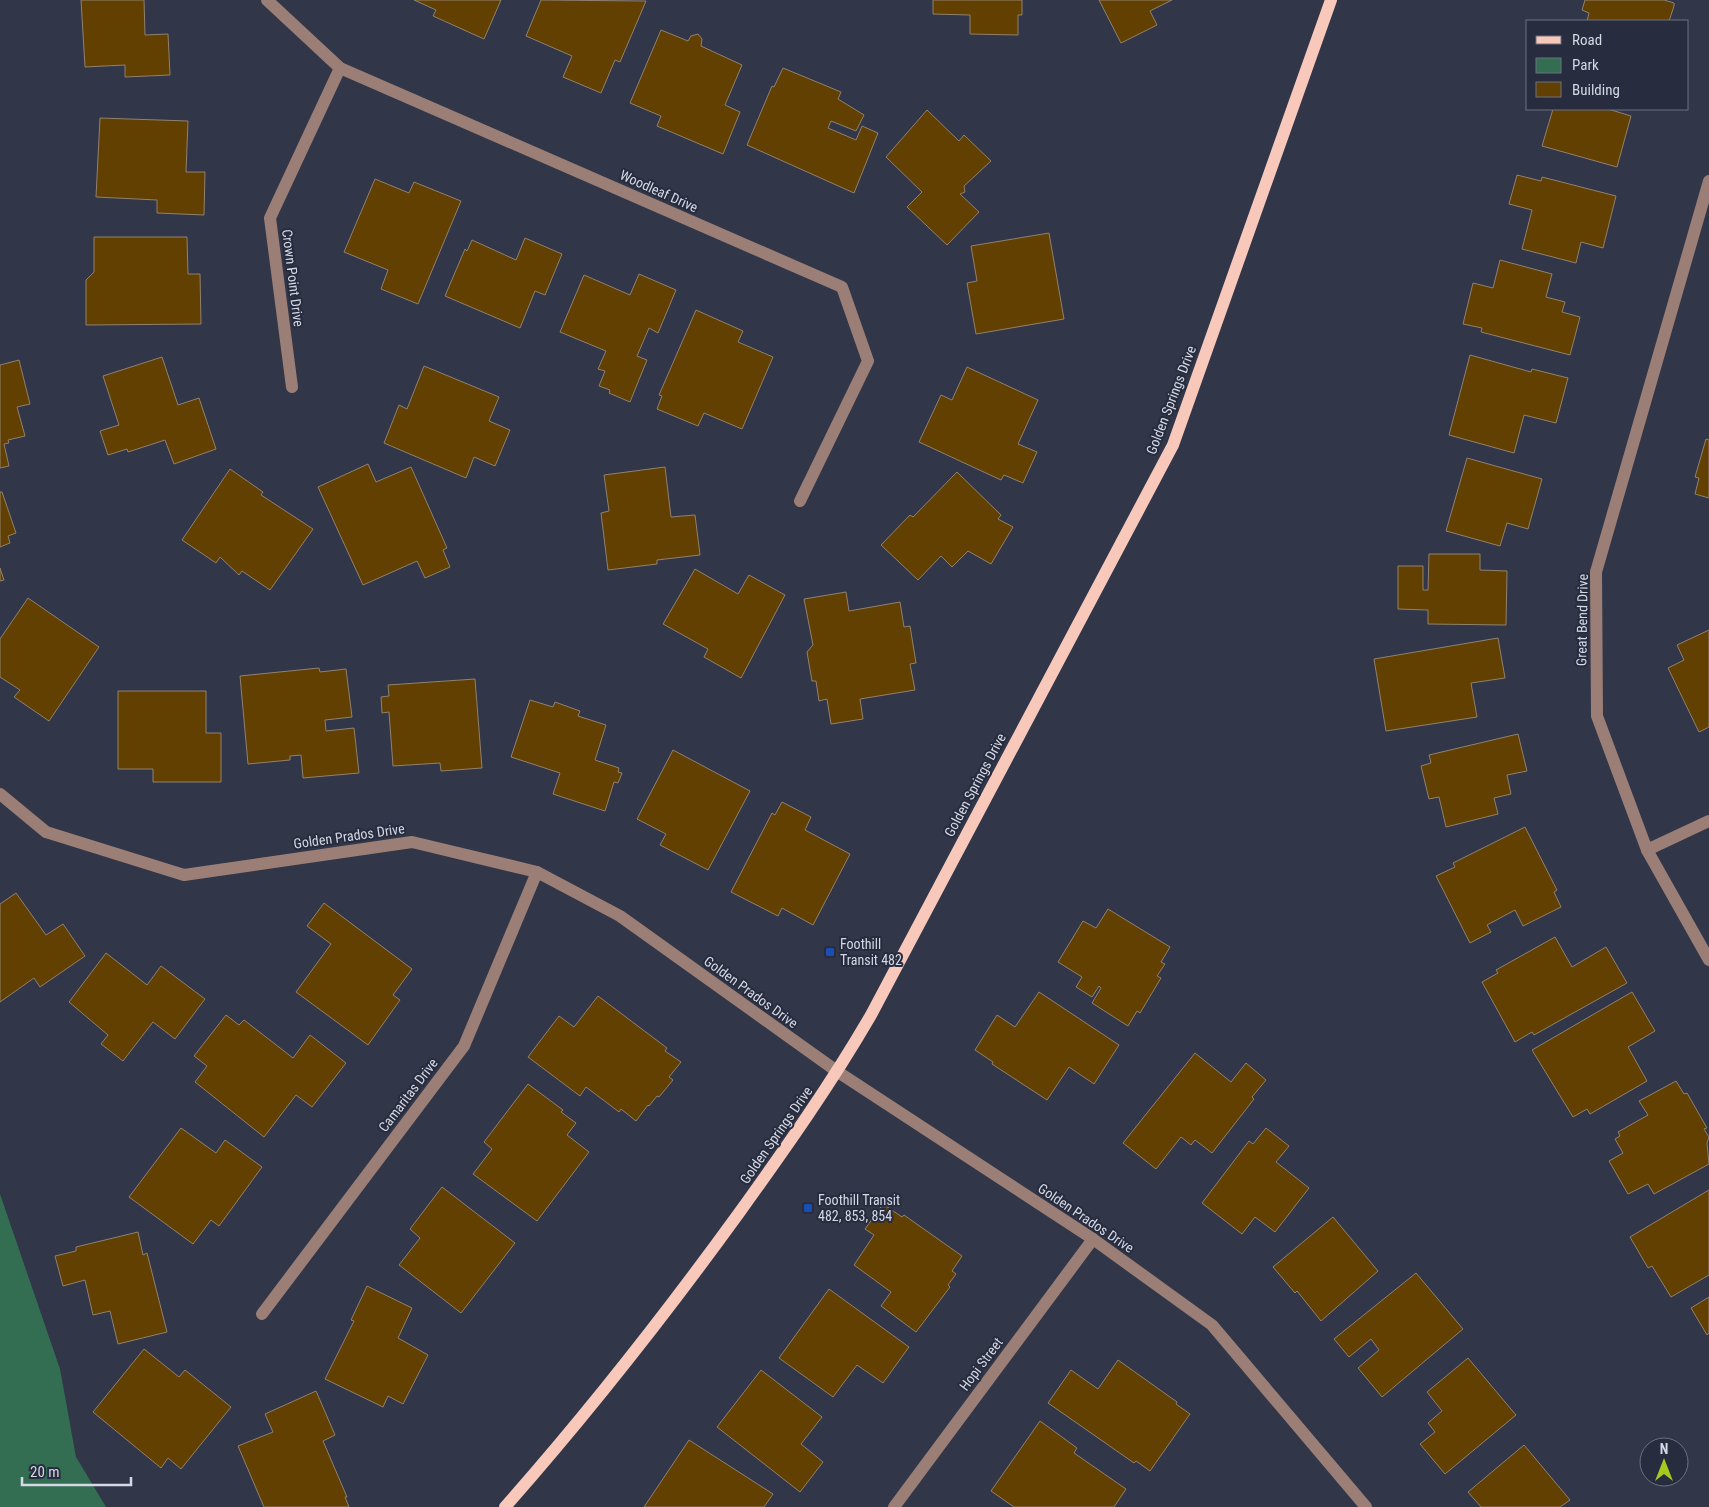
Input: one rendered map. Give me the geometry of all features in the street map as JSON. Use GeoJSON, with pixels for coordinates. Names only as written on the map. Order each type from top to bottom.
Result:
{"type":"FeatureCollection","features":[{"type":"Feature","properties":{"kind":"main road","name":"Golden Springs Drive"},"geometry":{"type":"LineString","coordinates":[[505,1507],[562,1442],[670,1308],[803,1124],[838,1072],[871,1015],[1173,445],[1331,0]]}},
{"type":"Feature","properties":{"kind":"street","name":"Woodleaf Drive"},"geometry":{"type":"LineString","coordinates":[[268,0],[340,68],[842,287],[868,361],[800,501]]}},
{"type":"Feature","properties":{"kind":"street","name":"Crown Point Drive"},"geometry":{"type":"LineString","coordinates":[[292,387],[270,218],[340,68]]}},
{"type":"Feature","properties":{"kind":"street","name":"Great Bend Drive"},"geometry":{"type":"LineString","coordinates":[[1709,181],[1596,572],[1597,716],[1648,850],[1709,960]]}},
{"type":"Feature","properties":{"kind":"street","name":"Golden Prados Drive"},"geometry":{"type":"LineString","coordinates":[[0,794],[46,832],[184,874],[412,842],[537,872],[620,916],[838,1072],[1093,1239],[1212,1325],[1366,1507]]}},
{"type":"Feature","properties":{"kind":"street"},"geometry":{"type":"LineString","coordinates":[[1648,850],[1709,821]]}},
{"type":"Feature","properties":{"kind":"street","name":"Camaritas Drive"},"geometry":{"type":"LineString","coordinates":[[262,1314],[464,1046],[537,872]]}},
{"type":"Feature","properties":{"kind":"street","name":"Hopi Street"},"geometry":{"type":"LineString","coordinates":[[894,1507],[1093,1239]]}},
{"type":"Feature","properties":{"kind":"green space"},"geometry":{"type":"Polygon","coordinates":[[[0,1194],[60,1369],[76,1457],[106,1507],[0,1507],[0,1194]]]}},
{"type":"Feature","properties":{"kind":"building"},"geometry":{"type":"Polygon","coordinates":[[[81,0],[144,0],[145,35],[168,34],[170,75],[125,77],[125,65],[85,67],[81,0]]]}},
{"type":"Feature","properties":{"kind":"building"},"geometry":{"type":"Polygon","coordinates":[[[414,0],[501,0],[484,39],[433,16],[436,10],[414,0]]]}},
{"type":"Feature","properties":{"kind":"building"},"geometry":{"type":"Polygon","coordinates":[[[541,0],[646,1],[620,62],[615,60],[601,93],[563,77],[572,56],[526,36],[541,0]]]}},
{"type":"Feature","properties":{"kind":"building"},"geometry":{"type":"Polygon","coordinates":[[[933,0],[1022,0],[1022,15],[1018,15],[1018,35],[970,34],[970,15],[933,14],[933,0]]]}},
{"type":"Feature","properties":{"kind":"building"},"geometry":{"type":"Polygon","coordinates":[[[1099,0],[1172,0],[1150,11],[1157,25],[1121,43],[1099,0]]]}},
{"type":"Feature","properties":{"kind":"building"},"geometry":{"type":"Polygon","coordinates":[[[1585,0],[1664,0],[1674,3],[1669,20],[1587,20],[1589,13],[1582,10],[1585,0]]]}},
{"type":"Feature","properties":{"kind":"building"},"geometry":{"type":"Polygon","coordinates":[[[661,30],[688,41],[691,36],[698,34],[702,39],[701,46],[742,65],[725,105],[740,112],[723,154],[657,126],[661,116],[630,103],[661,30]]]}},
{"type":"Feature","properties":{"kind":"building"},"geometry":{"type":"Polygon","coordinates":[[[783,68],[841,92],[838,99],[864,115],[856,131],[831,121],[828,128],[856,140],[862,126],[878,133],[854,193],[747,145],[772,86],[774,87],[783,68]]]}},
{"type":"Feature","properties":{"kind":"building"},"geometry":{"type":"Polygon","coordinates":[[[927,110],[959,141],[964,135],[991,161],[964,186],[965,192],[960,194],[979,212],[947,245],[907,207],[922,192],[886,157],[927,110]]]}},
{"type":"Feature","properties":{"kind":"building"},"geometry":{"type":"Polygon","coordinates":[[[1553,110],[1611,110],[1631,116],[1617,167],[1542,146],[1553,110]]]}},
{"type":"Feature","properties":{"kind":"building"},"geometry":{"type":"Polygon","coordinates":[[[100,118],[188,121],[186,172],[205,172],[204,215],[157,213],[157,200],[96,197],[100,118]]]}},
{"type":"Feature","properties":{"kind":"building"},"geometry":{"type":"Polygon","coordinates":[[[1517,175],[1541,181],[1542,177],[1616,196],[1603,248],[1581,242],[1576,263],[1522,249],[1532,210],[1509,204],[1517,175]]]}},
{"type":"Feature","properties":{"kind":"building"},"geometry":{"type":"Polygon","coordinates":[[[375,179],[409,193],[414,182],[461,201],[418,304],[381,289],[388,270],[344,252],[375,179]]]}},
{"type":"Feature","properties":{"kind":"building"},"geometry":{"type":"Polygon","coordinates":[[[1049,233],[1064,319],[976,334],[967,283],[977,281],[971,246],[1049,233]]]}},
{"type":"Feature","properties":{"kind":"building"},"geometry":{"type":"Polygon","coordinates":[[[94,237],[187,237],[188,274],[200,274],[201,324],[86,325],[86,280],[94,272],[94,237]]]}},
{"type":"Feature","properties":{"kind":"building"},"geometry":{"type":"Polygon","coordinates":[[[525,238],[562,254],[545,295],[535,291],[520,328],[445,296],[465,249],[467,251],[472,240],[516,260],[525,238]]]}},
{"type":"Feature","properties":{"kind":"building"},"geometry":{"type":"Polygon","coordinates":[[[1500,260],[1552,274],[1546,297],[1565,302],[1562,312],[1580,317],[1570,355],[1481,332],[1482,328],[1463,324],[1473,283],[1493,288],[1500,260]]]}},
{"type":"Feature","properties":{"kind":"building"},"geometry":{"type":"Polygon","coordinates":[[[639,274],[676,290],[658,333],[649,328],[637,356],[647,360],[630,402],[609,393],[610,390],[599,386],[605,371],[598,369],[606,351],[560,332],[584,275],[630,295],[639,274]]]}},
{"type":"Feature","properties":{"kind":"building"},"geometry":{"type":"Polygon","coordinates":[[[696,310],[743,331],[738,342],[773,357],[742,429],[704,413],[698,426],[657,409],[662,396],[659,395],[696,310]]]}},
{"type":"Feature","properties":{"kind":"building"},"geometry":{"type":"Polygon","coordinates":[[[1470,355],[1531,372],[1532,369],[1568,378],[1556,423],[1524,415],[1514,453],[1449,435],[1470,355]]]}},
{"type":"Feature","properties":{"kind":"building"},"geometry":{"type":"Polygon","coordinates":[[[162,357],[178,405],[199,398],[216,449],[174,464],[165,440],[128,452],[127,449],[108,455],[100,431],[119,425],[103,376],[162,357]]]}},
{"type":"Feature","properties":{"kind":"building"},"geometry":{"type":"Polygon","coordinates":[[[19,360],[30,404],[17,407],[25,436],[8,440],[9,443],[4,444],[9,466],[0,468],[0,365],[19,360]]]}},
{"type":"Feature","properties":{"kind":"building"},"geometry":{"type":"Polygon","coordinates":[[[424,366],[499,397],[489,421],[510,430],[495,466],[474,457],[466,478],[384,443],[399,405],[407,409],[424,366]]]}},
{"type":"Feature","properties":{"kind":"building"},"geometry":{"type":"Polygon","coordinates":[[[967,367],[1038,400],[1018,444],[1037,452],[1023,483],[1004,475],[1001,480],[919,442],[941,395],[952,400],[967,367]]]}},
{"type":"Feature","properties":{"kind":"building"},"geometry":{"type":"Polygon","coordinates":[[[1706,439],[1709,440],[1709,498],[1695,494],[1699,478],[1695,477],[1706,439]]]}},
{"type":"Feature","properties":{"kind":"building"},"geometry":{"type":"Polygon","coordinates":[[[1467,458],[1542,479],[1528,529],[1507,523],[1500,546],[1446,531],[1467,458]]]}},
{"type":"Feature","properties":{"kind":"building"},"geometry":{"type":"Polygon","coordinates":[[[368,464],[376,482],[411,467],[447,548],[443,550],[450,567],[425,578],[417,561],[363,585],[318,487],[368,464]]]}},
{"type":"Feature","properties":{"kind":"building"},"geometry":{"type":"Polygon","coordinates":[[[665,467],[671,517],[695,515],[700,555],[657,560],[657,564],[608,570],[601,513],[609,511],[604,475],[665,467]]]}},
{"type":"Feature","properties":{"kind":"building"},"geometry":{"type":"Polygon","coordinates":[[[230,469],[263,492],[261,495],[313,529],[270,590],[242,571],[239,575],[220,557],[216,563],[182,540],[230,469]]]}},
{"type":"Feature","properties":{"kind":"building"},"geometry":{"type":"Polygon","coordinates":[[[957,472],[1001,515],[998,519],[1013,527],[991,564],[968,551],[952,567],[941,556],[918,580],[881,545],[910,515],[913,517],[957,472]]]}},
{"type":"Feature","properties":{"kind":"building"},"geometry":{"type":"Polygon","coordinates":[[[0,492],[2,492],[16,533],[8,536],[10,543],[0,547],[0,492]]]}},
{"type":"Feature","properties":{"kind":"building"},"geometry":{"type":"Polygon","coordinates":[[[1429,554],[1480,554],[1480,570],[1507,571],[1506,625],[1428,624],[1428,610],[1398,609],[1398,566],[1423,566],[1423,590],[1428,590],[1429,554]]]}},
{"type":"Feature","properties":{"kind":"building"},"geometry":{"type":"Polygon","coordinates":[[[0,568],[4,580],[0,581],[0,568]]]}},
{"type":"Feature","properties":{"kind":"building"},"geometry":{"type":"Polygon","coordinates":[[[695,569],[738,594],[749,575],[785,595],[741,678],[704,657],[708,649],[663,624],[695,569]]]}},
{"type":"Feature","properties":{"kind":"building"},"geometry":{"type":"Polygon","coordinates":[[[846,592],[849,611],[900,602],[904,627],[910,626],[916,663],[910,664],[915,690],[860,699],[863,719],[831,724],[827,699],[819,701],[816,681],[812,681],[807,652],[813,645],[804,599],[846,592]]]}},
{"type":"Feature","properties":{"kind":"building"},"geometry":{"type":"Polygon","coordinates":[[[28,598],[99,647],[49,721],[14,697],[20,690],[0,677],[0,639],[28,598]]]}},
{"type":"Feature","properties":{"kind":"building"},"geometry":{"type":"Polygon","coordinates":[[[1709,630],[1709,727],[1699,732],[1668,668],[1684,660],[1677,645],[1709,630]]]}},
{"type":"Feature","properties":{"kind":"building"},"geometry":{"type":"Polygon","coordinates":[[[1498,638],[1505,678],[1471,683],[1477,717],[1386,731],[1374,659],[1498,638]]]}},
{"type":"Feature","properties":{"kind":"building"},"geometry":{"type":"Polygon","coordinates":[[[319,668],[320,672],[346,669],[352,717],[325,720],[326,731],[354,728],[359,773],[303,778],[301,755],[290,756],[290,760],[248,764],[240,676],[319,668]]]}},
{"type":"Feature","properties":{"kind":"building"},"geometry":{"type":"Polygon","coordinates":[[[475,679],[482,768],[441,771],[440,763],[393,766],[389,712],[382,713],[381,697],[389,696],[388,685],[475,679]]]}},
{"type":"Feature","properties":{"kind":"building"},"geometry":{"type":"Polygon","coordinates":[[[118,691],[206,691],[206,733],[221,733],[221,782],[153,782],[153,769],[118,769],[118,691]]]}},
{"type":"Feature","properties":{"kind":"building"},"geometry":{"type":"Polygon","coordinates":[[[530,700],[553,707],[555,702],[580,711],[578,716],[606,725],[595,760],[619,768],[618,772],[622,773],[618,783],[614,782],[605,811],[553,794],[560,773],[511,757],[530,700]]]}},
{"type":"Feature","properties":{"kind":"building"},"geometry":{"type":"Polygon","coordinates":[[[1518,734],[1527,771],[1507,775],[1511,794],[1494,798],[1498,814],[1446,827],[1439,797],[1429,799],[1421,766],[1431,763],[1429,755],[1518,734]]]}},
{"type":"Feature","properties":{"kind":"building"},"geometry":{"type":"Polygon","coordinates":[[[673,750],[750,791],[708,870],[660,845],[666,834],[637,819],[673,750]]]}},
{"type":"Feature","properties":{"kind":"building"},"geometry":{"type":"Polygon","coordinates":[[[782,802],[811,817],[805,830],[850,854],[813,925],[782,908],[778,916],[731,892],[772,813],[775,815],[782,802]]]}},
{"type":"Feature","properties":{"kind":"building"},"geometry":{"type":"Polygon","coordinates":[[[1525,827],[1557,890],[1554,892],[1561,907],[1523,926],[1515,910],[1487,925],[1491,932],[1470,943],[1436,876],[1455,867],[1453,863],[1525,827]]]}},
{"type":"Feature","properties":{"kind":"building"},"geometry":{"type":"Polygon","coordinates":[[[16,893],[46,935],[63,924],[85,956],[40,987],[34,978],[0,1002],[0,904],[16,893]]]}},
{"type":"Feature","properties":{"kind":"building"},"geometry":{"type":"Polygon","coordinates":[[[324,903],[412,969],[393,995],[400,1000],[368,1045],[296,992],[331,944],[307,926],[324,903]]]}},
{"type":"Feature","properties":{"kind":"building"},"geometry":{"type":"Polygon","coordinates":[[[1108,909],[1170,947],[1161,962],[1165,964],[1157,976],[1161,978],[1140,1013],[1137,1011],[1128,1026],[1092,1003],[1101,988],[1099,986],[1092,997],[1076,987],[1082,977],[1058,962],[1083,921],[1096,928],[1108,909]]]}},
{"type":"Feature","properties":{"kind":"building"},"geometry":{"type":"Polygon","coordinates":[[[1555,937],[1572,967],[1606,947],[1627,983],[1534,1035],[1532,1032],[1515,1042],[1482,982],[1498,973],[1496,970],[1555,937]]]}},
{"type":"Feature","properties":{"kind":"building"},"geometry":{"type":"Polygon","coordinates":[[[106,953],[147,985],[161,966],[205,999],[175,1039],[153,1022],[123,1061],[101,1044],[108,1035],[69,1002],[106,953]]]}},
{"type":"Feature","properties":{"kind":"building"},"geometry":{"type":"Polygon","coordinates":[[[1039,992],[1119,1045],[1094,1084],[1069,1067],[1047,1100],[992,1064],[993,1062],[975,1050],[997,1015],[1015,1027],[1039,992]]]}},
{"type":"Feature","properties":{"kind":"building"},"geometry":{"type":"Polygon","coordinates":[[[1632,992],[1655,1031],[1628,1047],[1647,1081],[1590,1114],[1587,1109],[1573,1117],[1532,1050],[1632,992]]]}},
{"type":"Feature","properties":{"kind":"building"},"geometry":{"type":"Polygon","coordinates":[[[598,996],[667,1048],[665,1051],[681,1062],[669,1077],[673,1080],[659,1097],[657,1096],[648,1105],[636,1121],[621,1109],[619,1112],[586,1087],[580,1096],[528,1057],[559,1016],[574,1027],[598,996]]]}},
{"type":"Feature","properties":{"kind":"building"},"geometry":{"type":"Polygon","coordinates":[[[226,1015],[239,1025],[244,1020],[293,1058],[310,1035],[346,1063],[312,1107],[296,1095],[264,1137],[195,1082],[207,1066],[194,1056],[226,1015]]]}},
{"type":"Feature","properties":{"kind":"building"},"geometry":{"type":"Polygon","coordinates":[[[1195,1053],[1231,1082],[1246,1063],[1266,1080],[1252,1097],[1254,1099],[1212,1153],[1195,1140],[1191,1145],[1181,1137],[1156,1169],[1123,1143],[1195,1053]]]}},
{"type":"Feature","properties":{"kind":"building"},"geometry":{"type":"Polygon","coordinates":[[[1676,1081],[1684,1094],[1687,1093],[1707,1128],[1704,1129],[1709,1137],[1707,1143],[1709,1164],[1654,1194],[1648,1184],[1628,1194],[1609,1161],[1623,1153],[1615,1139],[1620,1136],[1618,1132],[1648,1115],[1639,1101],[1676,1081]]]}},
{"type":"Feature","properties":{"kind":"building"},"geometry":{"type":"Polygon","coordinates":[[[528,1084],[563,1110],[561,1112],[576,1123],[567,1135],[589,1152],[537,1221],[473,1174],[492,1149],[484,1142],[528,1084]]]}},
{"type":"Feature","properties":{"kind":"building"},"geometry":{"type":"Polygon","coordinates":[[[181,1128],[216,1153],[225,1140],[262,1167],[219,1226],[211,1220],[193,1244],[129,1197],[181,1128]]]}},
{"type":"Feature","properties":{"kind":"building"},"geometry":{"type":"Polygon","coordinates":[[[1266,1128],[1289,1146],[1276,1162],[1309,1188],[1275,1232],[1255,1217],[1242,1234],[1202,1203],[1249,1141],[1253,1144],[1266,1128]]]}},
{"type":"Feature","properties":{"kind":"building"},"geometry":{"type":"Polygon","coordinates":[[[442,1187],[515,1243],[461,1313],[399,1265],[420,1238],[410,1229],[442,1187]]]}},
{"type":"Feature","properties":{"kind":"building"},"geometry":{"type":"Polygon","coordinates":[[[1709,1190],[1709,1275],[1671,1297],[1652,1266],[1648,1268],[1630,1237],[1709,1190]]]}},
{"type":"Feature","properties":{"kind":"building"},"geometry":{"type":"Polygon","coordinates":[[[883,1204],[902,1217],[904,1215],[962,1256],[952,1271],[956,1274],[948,1285],[950,1287],[916,1332],[881,1306],[891,1292],[854,1265],[874,1235],[865,1229],[883,1204]]]}},
{"type":"Feature","properties":{"kind":"building"},"geometry":{"type":"Polygon","coordinates":[[[1333,1217],[1378,1271],[1321,1321],[1297,1291],[1295,1293],[1273,1267],[1333,1217]]]}},
{"type":"Feature","properties":{"kind":"building"},"geometry":{"type":"Polygon","coordinates":[[[138,1232],[143,1255],[147,1253],[167,1332],[118,1344],[110,1311],[93,1315],[85,1280],[63,1286],[55,1256],[76,1251],[76,1247],[138,1232]]]}},
{"type":"Feature","properties":{"kind":"building"},"geometry":{"type":"Polygon","coordinates":[[[1416,1273],[1463,1329],[1382,1397],[1358,1368],[1379,1350],[1371,1339],[1349,1357],[1334,1339],[1416,1273]]]}},
{"type":"Feature","properties":{"kind":"building"},"geometry":{"type":"Polygon","coordinates":[[[367,1286],[412,1308],[398,1338],[428,1355],[403,1404],[388,1396],[383,1407],[325,1379],[354,1321],[351,1320],[367,1286]]]}},
{"type":"Feature","properties":{"kind":"building"},"geometry":{"type":"Polygon","coordinates":[[[829,1289],[909,1347],[883,1383],[857,1365],[833,1397],[779,1358],[829,1289]]]}},
{"type":"Feature","properties":{"kind":"building"},"geometry":{"type":"Polygon","coordinates":[[[1709,1297],[1709,1333],[1707,1335],[1691,1308],[1709,1297]]]}},
{"type":"Feature","properties":{"kind":"building"},"geometry":{"type":"Polygon","coordinates":[[[144,1349],[179,1377],[185,1370],[231,1407],[181,1469],[168,1458],[161,1468],[93,1412],[144,1349]]]}},
{"type":"Feature","properties":{"kind":"building"},"geometry":{"type":"Polygon","coordinates":[[[1468,1358],[1516,1415],[1445,1474],[1420,1444],[1435,1432],[1428,1423],[1442,1411],[1427,1392],[1468,1358]]]}},
{"type":"Feature","properties":{"kind":"building"},"geometry":{"type":"Polygon","coordinates":[[[1118,1360],[1177,1402],[1176,1404],[1190,1414],[1150,1471],[1136,1461],[1134,1463],[1048,1403],[1071,1370],[1098,1389],[1118,1360]]]}},
{"type":"Feature","properties":{"kind":"building"},"geometry":{"type":"Polygon","coordinates":[[[761,1370],[822,1417],[801,1444],[823,1462],[800,1492],[717,1427],[761,1370]]]}},
{"type":"Feature","properties":{"kind":"building"},"geometry":{"type":"Polygon","coordinates":[[[316,1391],[335,1435],[323,1441],[347,1497],[345,1497],[349,1507],[264,1507],[238,1446],[273,1432],[265,1414],[316,1391]]]}},
{"type":"Feature","properties":{"kind":"building"},"geometry":{"type":"Polygon","coordinates":[[[1040,1421],[1077,1448],[1074,1453],[1126,1489],[1114,1507],[1014,1507],[991,1491],[1040,1421]]]}},
{"type":"Feature","properties":{"kind":"building"},"geometry":{"type":"Polygon","coordinates":[[[689,1440],[773,1494],[764,1507],[644,1507],[689,1440]]]}},
{"type":"Feature","properties":{"kind":"building"},"geometry":{"type":"Polygon","coordinates":[[[1524,1445],[1570,1500],[1560,1507],[1481,1507],[1468,1492],[1524,1445]]]}},
{"type":"Feature","properties":{"kind":"place","name":"Foothill Transit 482"},"geometry":{"type":"Point","coordinates":[830,952]}},
{"type":"Feature","properties":{"kind":"place","name":"Foothill Transit 482, 853, 854"},"geometry":{"type":"Point","coordinates":[808,1208]}}]}
